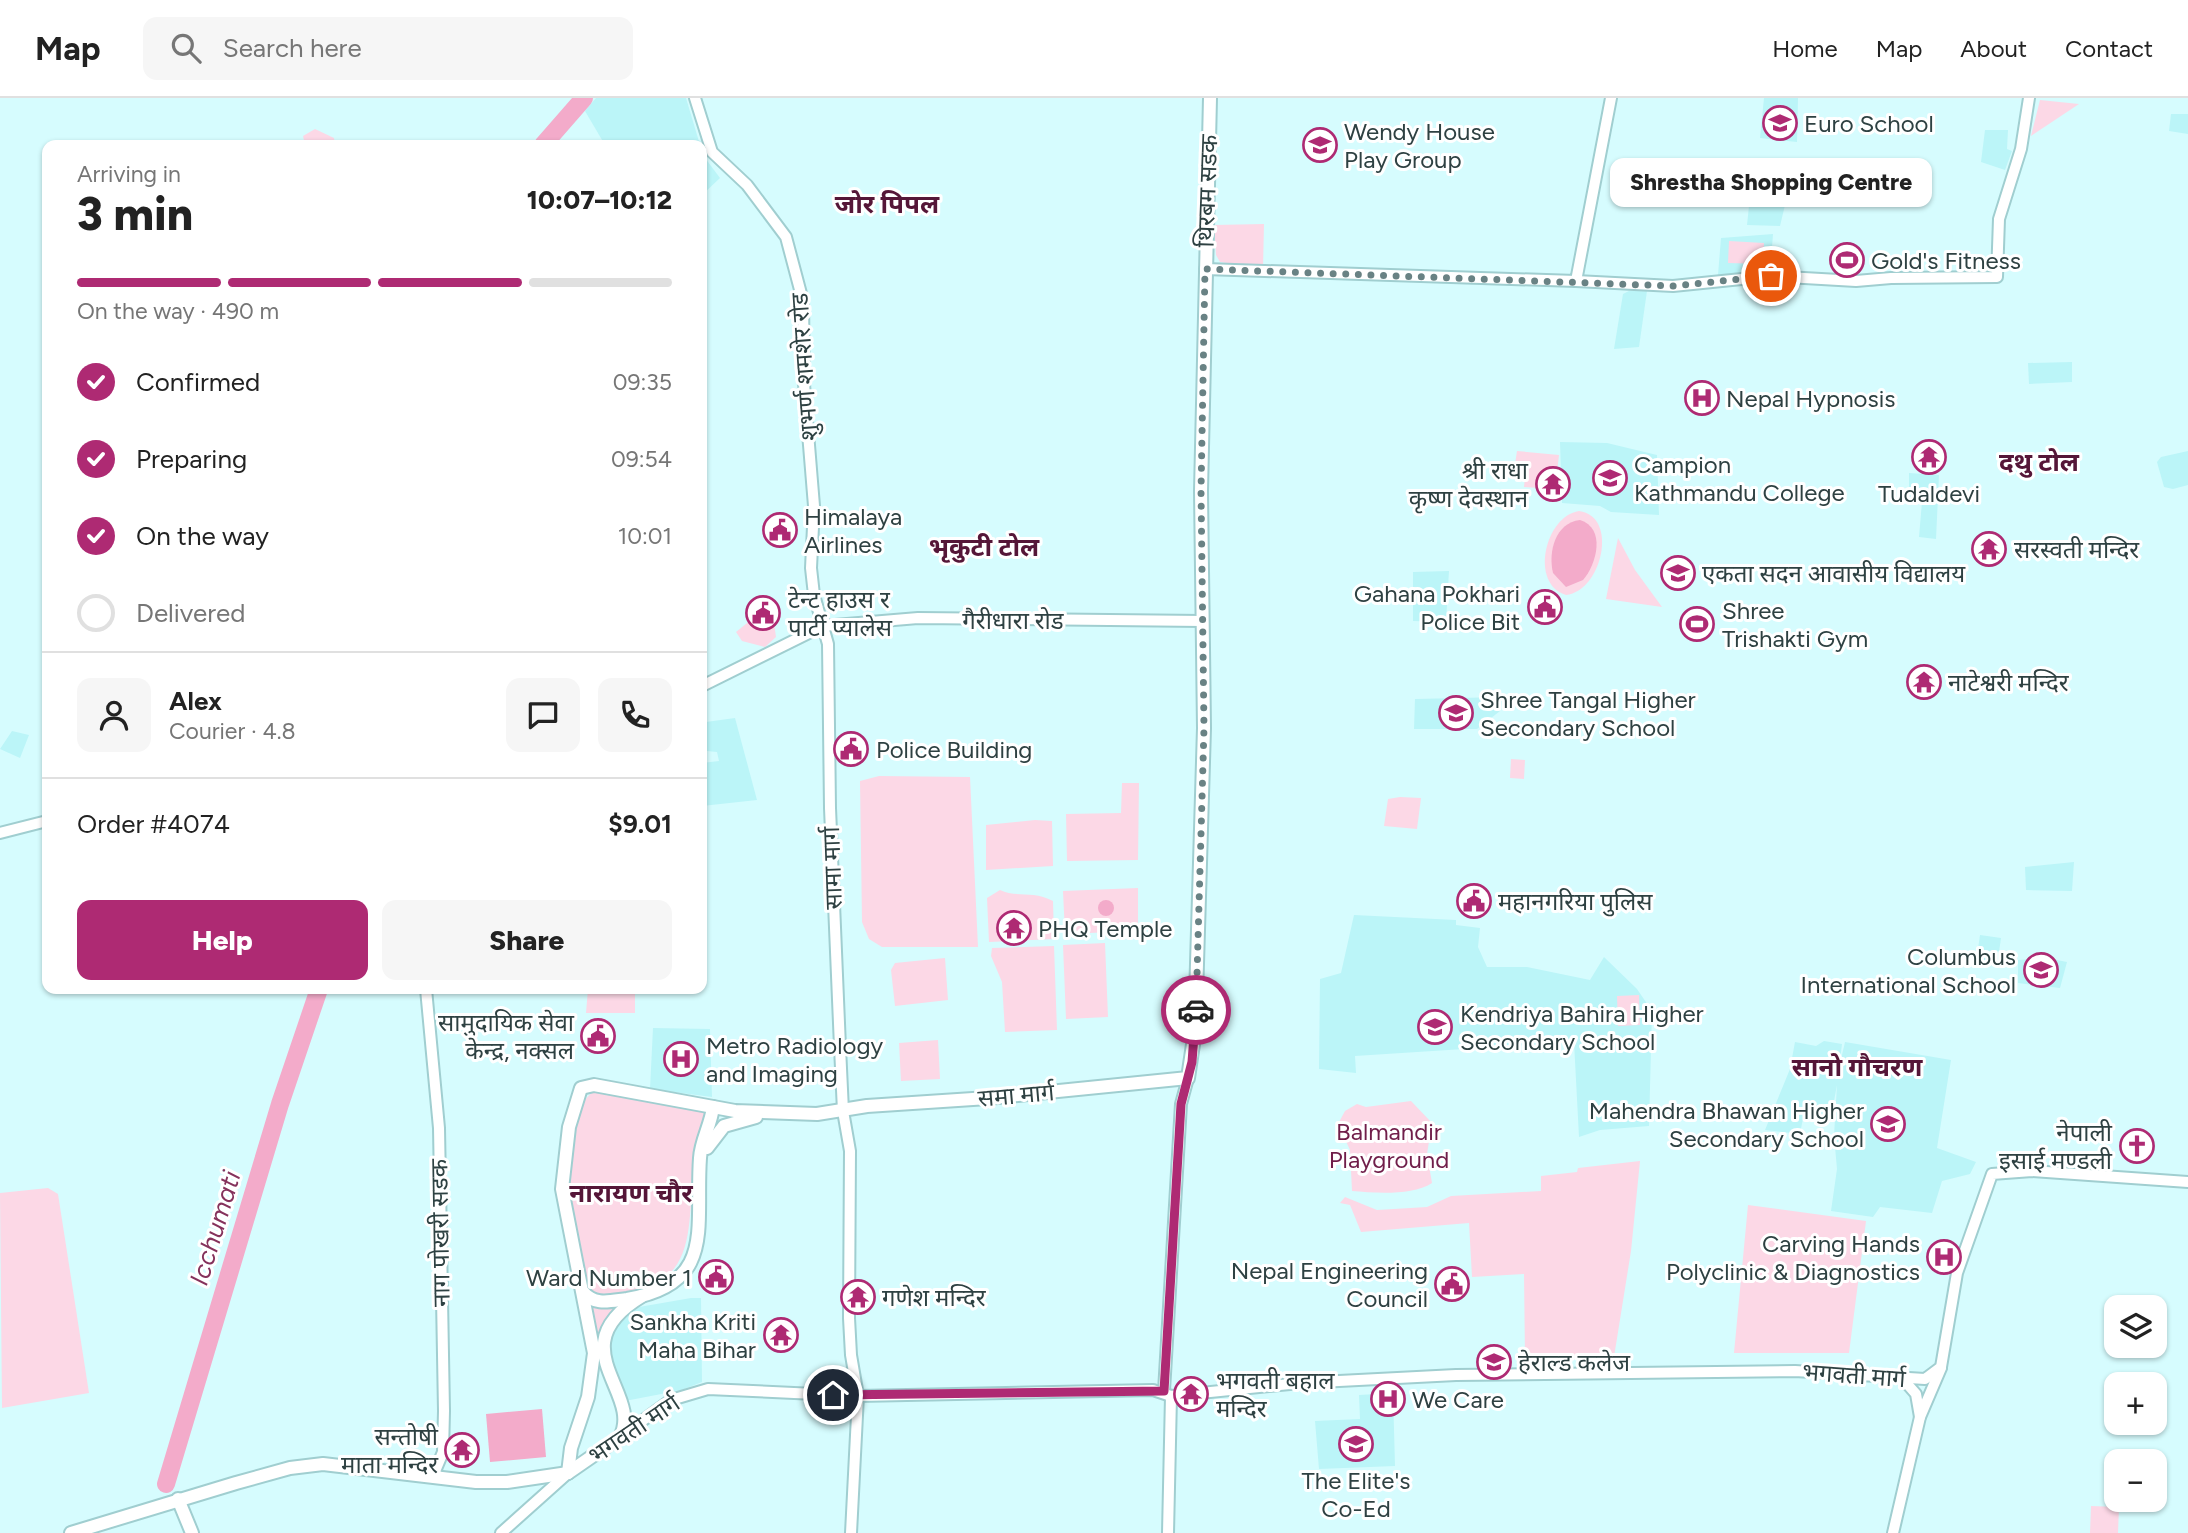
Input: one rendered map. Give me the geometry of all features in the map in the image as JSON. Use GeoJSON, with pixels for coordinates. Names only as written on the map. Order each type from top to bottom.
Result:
{"type":"FeatureCollection","features":[{"type":"Feature","properties":{"kind":"main road","name":"शुभर्ण शमशेर रोड"},"geometry":{"type":"LineString","coordinates":[[695,98],[712,152],[747,185],[786,237],[797,276],[803,301],[804,384],[814,506],[811,568],[822,626]]}},
{"type":"Feature","properties":{"kind":"main road","name":"थिरबम सडक"},"geometry":{"type":"LineString","coordinates":[[1188,1078],[1195,1031],[1204,728],[1201,491],[1210,98]]}},
{"type":"Feature","properties":{"kind":"main road"},"geometry":{"type":"LineString","coordinates":[[1576,281],[1612,98]]}},
{"type":"Feature","properties":{"kind":"main road"},"geometry":{"type":"LineString","coordinates":[[1205,269],[1673,286],[1771,276],[1856,281],[1997,277],[1999,219],[2021,149],[2029,98]]}},
{"type":"Feature","properties":{"kind":"main road","name":"गैरीधारा रोड"},"geometry":{"type":"LineString","coordinates":[[822,626],[918,618],[1203,621]]}},
{"type":"Feature","properties":{"kind":"main road"},"geometry":{"type":"LineString","coordinates":[[707,684],[822,626]]}},
{"type":"Feature","properties":{"kind":"main road","name":"सामा मार्ग"},"geometry":{"type":"LineString","coordinates":[[822,626],[828,644],[830,808],[843,1111],[849,1151],[851,1355],[858,1396]]}},
{"type":"Feature","properties":{"kind":"main road"},"geometry":{"type":"LineString","coordinates":[[0,834],[42,822]]}},
{"type":"Feature","properties":{"kind":"main road","name":"नाग पोखरी सडक"},"geometry":{"type":"LineString","coordinates":[[426,994],[439,1128],[444,1411],[443,1452],[433,1476]]}},
{"type":"Feature","properties":{"kind":"main road"},"geometry":{"type":"LineString","coordinates":[[1168,1533],[1168,1394],[1181,1104],[1188,1078]]}},
{"type":"Feature","properties":{"kind":"main road","name":"समा मार्ग"},"geometry":{"type":"LineString","coordinates":[[843,1111],[867,1106],[988,1098],[1188,1078]]}},
{"type":"Feature","properties":{"kind":"main road"},"geometry":{"type":"LineString","coordinates":[[620,1437],[624,1429],[623,1411],[599,1359],[562,1189],[569,1127],[581,1088],[594,1085],[713,1107],[792,1114]]}},
{"type":"Feature","properties":{"kind":"main road"},"geometry":{"type":"LineString","coordinates":[[583,1293],[589,1299],[600,1302],[642,1296],[674,1283],[689,1268],[699,1227],[701,1147],[711,1121],[713,1107]]}},
{"type":"Feature","properties":{"kind":"main road"},"geometry":{"type":"LineString","coordinates":[[699,1169],[710,1141],[724,1126],[746,1118],[843,1111]]}},
{"type":"Feature","properties":{"kind":"main road","name":"भगवती मार्ग"},"geometry":{"type":"LineString","coordinates":[[568,1473],[671,1400],[697,1391],[858,1396],[1168,1394],[1389,1378],[1795,1371],[1925,1379],[1941,1367],[1957,1273],[1992,1174],[1996,1171],[2188,1182]]}},
{"type":"Feature","properties":{"kind":"main road"},"geometry":{"type":"LineString","coordinates":[[501,1533],[568,1473],[568,1460],[607,1336],[616,1316],[642,1296]]}},
{"type":"Feature","properties":{"kind":"main road"},"geometry":{"type":"LineString","coordinates":[[1893,1533],[1920,1417],[1941,1367]]}},
{"type":"Feature","properties":{"kind":"main road"},"geometry":{"type":"LineString","coordinates":[[1902,1378],[1916,1394],[1920,1417]]}},
{"type":"Feature","properties":{"kind":"main road"},"geometry":{"type":"LineString","coordinates":[[851,1533],[858,1396]]}},
{"type":"Feature","properties":{"kind":"main road"},"geometry":{"type":"LineString","coordinates":[[71,1533],[178,1499],[290,1468],[323,1464],[470,1482],[507,1482],[568,1473]]}},
{"type":"Feature","properties":{"kind":"main road"},"geometry":{"type":"LineString","coordinates":[[178,1499],[192,1533]]}},
{"type":"Feature","properties":{"kind":"shaded area"},"geometry":{"type":"Polygon","coordinates":[[[596,98],[686,98],[699,140],[602,140],[585,111],[596,98]]]}},
{"type":"Feature","properties":{"kind":"shaded area","name":"Euro School"},"geometry":{"type":"Polygon","coordinates":[[[1764,98],[1798,98],[1797,142],[1760,138],[1764,98]]]}},
{"type":"Feature","properties":{"kind":"shaded area"},"geometry":{"type":"Polygon","coordinates":[[[2171,114],[2188,114],[2188,134],[2169,131],[2171,114]]]}},
{"type":"Feature","properties":{"kind":"shaded area"},"geometry":{"type":"Polygon","coordinates":[[[1985,130],[2008,130],[2007,149],[2012,151],[2005,170],[1981,162],[1985,130]]]}},
{"type":"Feature","properties":{"kind":"shaded area"},"geometry":{"type":"Polygon","coordinates":[[[707,161],[720,178],[707,190],[707,161]]]}},
{"type":"Feature","properties":{"kind":"shaded area"},"geometry":{"type":"Polygon","coordinates":[[[1753,168],[1797,180],[1793,194],[1785,205],[1780,226],[1747,225],[1753,168]]]}},
{"type":"Feature","properties":{"kind":"shaded area"},"geometry":{"type":"Polygon","coordinates":[[[1773,234],[1770,275],[1745,272],[1718,275],[1721,238],[1773,234]]]}},
{"type":"Feature","properties":{"kind":"shaded area"},"geometry":{"type":"Polygon","coordinates":[[[1629,291],[1647,291],[1639,347],[1614,349],[1623,294],[1629,291]]]}},
{"type":"Feature","properties":{"kind":"shaded area"},"geometry":{"type":"Polygon","coordinates":[[[2072,362],[2072,382],[2029,384],[2028,363],[2072,362]]]}},
{"type":"Feature","properties":{"kind":"shaded area","name":"Campion Kathmandu College"},"geometry":{"type":"Polygon","coordinates":[[[1560,442],[1607,443],[1657,455],[1659,515],[1611,512],[1600,506],[1562,503],[1560,442]]]}},
{"type":"Feature","properties":{"kind":"shaded area"},"geometry":{"type":"Polygon","coordinates":[[[2188,451],[2188,485],[2173,489],[2164,487],[2157,462],[2161,457],[2188,451]]]}},
{"type":"Feature","properties":{"kind":"shaded area"},"geometry":{"type":"Polygon","coordinates":[[[1909,473],[1939,475],[1936,539],[1919,537],[1923,490],[1909,489],[1909,473]]]}},
{"type":"Feature","properties":{"kind":"shaded area"},"geometry":{"type":"Polygon","coordinates":[[[1580,520],[1593,530],[1596,538],[1595,556],[1583,580],[1566,587],[1553,573],[1553,548],[1559,533],[1571,522],[1580,520]]]}},
{"type":"Feature","properties":{"kind":"shaded area"},"geometry":{"type":"Polygon","coordinates":[[[1449,571],[1446,622],[1413,621],[1413,572],[1449,571]]]}},
{"type":"Feature","properties":{"kind":"shaded area","name":"Shree Tangal Higher Secondary School"},"geometry":{"type":"Polygon","coordinates":[[[1503,697],[1500,711],[1477,729],[1414,729],[1415,699],[1503,697]]]}},
{"type":"Feature","properties":{"kind":"shaded area"},"geometry":{"type":"Polygon","coordinates":[[[735,718],[757,800],[707,805],[707,762],[719,761],[717,752],[707,751],[707,722],[735,718]]]}},
{"type":"Feature","properties":{"kind":"shaded area"},"geometry":{"type":"Polygon","coordinates":[[[12,731],[29,735],[20,758],[0,749],[12,731]]]}},
{"type":"Feature","properties":{"kind":"shaded area"},"geometry":{"type":"Polygon","coordinates":[[[2074,862],[2072,891],[2026,890],[2025,867],[2074,862]]]}},
{"type":"Feature","properties":{"kind":"shaded area"},"geometry":{"type":"Polygon","coordinates":[[[1103,900],[1109,900],[1114,908],[1112,914],[1103,916],[1098,911],[1098,905],[1103,900]]]}},
{"type":"Feature","properties":{"kind":"shaded area"},"geometry":{"type":"Polygon","coordinates":[[[1354,915],[1456,920],[1456,925],[1480,928],[1478,947],[1487,967],[1527,967],[1590,980],[1604,957],[1637,989],[1652,1011],[1649,1126],[1600,1130],[1579,1137],[1574,1042],[1355,1056],[1356,1073],[1319,1069],[1320,979],[1341,973],[1354,915]]]}},
{"type":"Feature","properties":{"kind":"shaded area"},"geometry":{"type":"Polygon","coordinates":[[[1980,935],[2001,938],[1997,966],[1976,963],[1980,935]]]}},
{"type":"Feature","properties":{"kind":"shaded area","name":"Columbus International School"},"geometry":{"type":"Polygon","coordinates":[[[2047,958],[2067,962],[2060,988],[2018,983],[2018,960],[2047,958]]]}},
{"type":"Feature","properties":{"kind":"shaded area","name":"Metro Radiology and Imaging"},"geometry":{"type":"Polygon","coordinates":[[[653,1028],[710,1029],[712,1097],[650,1089],[653,1028]]]}},
{"type":"Feature","properties":{"kind":"shaded area","name":"Mahendra Bhawan Higher Secondary School"},"geometry":{"type":"Polygon","coordinates":[[[1824,1041],[1842,1044],[1839,1068],[1845,1042],[1951,1060],[1937,1148],[1976,1162],[1970,1174],[1942,1181],[1932,1213],[1880,1207],[1873,1217],[1831,1211],[1837,1169],[1834,1136],[1837,1085],[1831,1117],[1804,1113],[1800,1134],[1765,1130],[1790,1069],[1795,1042],[1816,1046],[1824,1041]]]}},
{"type":"Feature","properties":{"kind":"shaded area"},"geometry":{"type":"Polygon","coordinates":[[[701,1298],[702,1382],[682,1390],[625,1401],[617,1383],[608,1347],[616,1325],[639,1307],[701,1298]]]}},
{"type":"Feature","properties":{"kind":"shaded area","name":"The Elite's Co-Ed"},"geometry":{"type":"Polygon","coordinates":[[[1393,1393],[1395,1466],[1319,1469],[1315,1421],[1360,1419],[1359,1395],[1393,1393]]]}},
{"type":"Feature","properties":{"kind":"shaded area"},"geometry":{"type":"Polygon","coordinates":[[[542,1409],[546,1457],[490,1462],[486,1414],[542,1409]]]}},
{"type":"Feature","properties":{"kind":"green space"},"geometry":{"type":"Polygon","coordinates":[[[2040,100],[2079,104],[2031,136],[2040,100]]]}},
{"type":"Feature","properties":{"kind":"green space"},"geometry":{"type":"Polygon","coordinates":[[[315,129],[334,140],[304,140],[303,136],[315,129]]]}},
{"type":"Feature","properties":{"kind":"green space"},"geometry":{"type":"Polygon","coordinates":[[[1264,224],[1263,268],[1220,262],[1216,255],[1214,225],[1264,224]]]}},
{"type":"Feature","properties":{"kind":"green space"},"geometry":{"type":"Polygon","coordinates":[[[1729,241],[1764,243],[1763,264],[1728,263],[1729,241]]]}},
{"type":"Feature","properties":{"kind":"green space"},"geometry":{"type":"Polygon","coordinates":[[[1517,451],[1559,455],[1555,489],[1524,487],[1526,466],[1515,464],[1517,451]]]}},
{"type":"Feature","properties":{"kind":"green space"},"geometry":{"type":"Polygon","coordinates":[[[1579,511],[1591,516],[1599,526],[1601,553],[1589,581],[1579,590],[1566,595],[1555,588],[1548,578],[1546,551],[1557,525],[1567,516],[1579,511]]]}},
{"type":"Feature","properties":{"kind":"green space"},"geometry":{"type":"Polygon","coordinates":[[[1618,538],[1635,570],[1662,607],[1606,599],[1618,538]]]}},
{"type":"Feature","properties":{"kind":"green space"},"geometry":{"type":"Polygon","coordinates":[[[752,619],[774,623],[776,637],[765,647],[742,641],[736,632],[752,619]]]}},
{"type":"Feature","properties":{"kind":"green space"},"geometry":{"type":"Polygon","coordinates":[[[1511,759],[1525,760],[1524,779],[1510,778],[1511,759]]]}},
{"type":"Feature","properties":{"kind":"green space"},"geometry":{"type":"Polygon","coordinates":[[[879,776],[970,777],[978,947],[882,947],[869,939],[862,922],[860,781],[879,776]]]}},
{"type":"Feature","properties":{"kind":"green space"},"geometry":{"type":"Polygon","coordinates":[[[1122,783],[1139,783],[1138,860],[1067,861],[1066,814],[1121,813],[1122,783]]]}},
{"type":"Feature","properties":{"kind":"green space"},"geometry":{"type":"Polygon","coordinates":[[[1421,798],[1417,829],[1384,826],[1388,799],[1421,798]]]}},
{"type":"Feature","properties":{"kind":"green space"},"geometry":{"type":"Polygon","coordinates":[[[1052,821],[1053,866],[986,870],[986,825],[1052,821]]]}},
{"type":"Feature","properties":{"kind":"green space"},"geometry":{"type":"Polygon","coordinates":[[[1138,888],[1138,931],[1065,934],[1063,891],[1138,888]]]}},
{"type":"Feature","properties":{"kind":"green space"},"geometry":{"type":"Polygon","coordinates":[[[1000,890],[1053,901],[1054,939],[989,942],[987,898],[1000,890]]]}},
{"type":"Feature","properties":{"kind":"green space"},"geometry":{"type":"Polygon","coordinates":[[[1105,943],[1108,1017],[1066,1019],[1063,945],[1105,943]]]}},
{"type":"Feature","properties":{"kind":"green space"},"geometry":{"type":"Polygon","coordinates":[[[1054,946],[1057,1030],[1005,1032],[1002,982],[991,956],[992,948],[1054,946]]]}},
{"type":"Feature","properties":{"kind":"green space"},"geometry":{"type":"Polygon","coordinates":[[[945,958],[948,1000],[895,1006],[891,970],[895,963],[945,958]]]}},
{"type":"Feature","properties":{"kind":"green space"},"geometry":{"type":"Polygon","coordinates":[[[588,994],[635,994],[635,1013],[586,1013],[588,994]]]}},
{"type":"Feature","properties":{"kind":"green space"},"geometry":{"type":"Polygon","coordinates":[[[1639,995],[1640,1025],[1618,1026],[1617,996],[1639,995]]]}},
{"type":"Feature","properties":{"kind":"green space"},"geometry":{"type":"Polygon","coordinates":[[[938,1040],[940,1079],[901,1081],[899,1043],[938,1040]]]}},
{"type":"Feature","properties":{"kind":"green space"},"geometry":{"type":"Polygon","coordinates":[[[596,1091],[707,1112],[695,1151],[690,1219],[680,1259],[669,1274],[652,1286],[628,1294],[595,1299],[587,1287],[576,1242],[568,1185],[576,1121],[581,1107],[596,1091]]]}},
{"type":"Feature","properties":{"kind":"green space","name":"Balmandir Playground"},"geometry":{"type":"Polygon","coordinates":[[[1411,1101],[1432,1123],[1427,1154],[1432,1183],[1404,1192],[1352,1191],[1350,1150],[1338,1124],[1345,1111],[1357,1104],[1366,1107],[1411,1101]]]}},
{"type":"Feature","properties":{"kind":"green space"},"geometry":{"type":"Polygon","coordinates":[[[1640,1161],[1631,1251],[1614,1357],[1525,1359],[1524,1274],[1472,1277],[1469,1223],[1361,1232],[1350,1205],[1340,1203],[1345,1197],[1377,1210],[1427,1207],[1451,1196],[1541,1191],[1541,1176],[1577,1172],[1578,1168],[1640,1161]]]}},
{"type":"Feature","properties":{"kind":"green space"},"geometry":{"type":"Polygon","coordinates":[[[48,1188],[58,1194],[89,1393],[2,1408],[0,1193],[48,1188]]]}},
{"type":"Feature","properties":{"kind":"green space"},"geometry":{"type":"Polygon","coordinates":[[[1748,1205],[1866,1221],[1849,1353],[1734,1353],[1748,1205]]]}},
{"type":"Feature","properties":{"kind":"green space"},"geometry":{"type":"Polygon","coordinates":[[[628,1301],[600,1352],[591,1305],[628,1301]]]}},
{"type":"Feature","properties":{"kind":"green space"},"geometry":{"type":"Polygon","coordinates":[[[2091,1506],[2104,1506],[2104,1512],[2119,1512],[2118,1533],[2090,1533],[2091,1506]]]}},
{"type":"Feature","properties":{"kind":"waterway","name":"Icchumati"},"geometry":{"type":"LineString","coordinates":[[547,140],[584,98]]}},
{"type":"Feature","properties":{"kind":"waterway","name":"Icchumati"},"geometry":{"type":"LineString","coordinates":[[166,1484],[280,1104],[317,994]]}},
{"type":"Feature","properties":{"kind":"way so far"},"geometry":{"type":"LineString","coordinates":[[1196,1010],[1204,728],[1201,491],[1205,269],[1673,286],[1771,276]]}},
{"type":"Feature","properties":{"kind":"place","name":"Euro School"},"geometry":{"type":"Point","coordinates":[1780,123]}},
{"type":"Feature","properties":{"kind":"place","name":"Wendy House Play Group"},"geometry":{"type":"Point","coordinates":[1320,145]}},
{"type":"Feature","properties":{"kind":"place","name":"Gold's Fitness"},"geometry":{"type":"Point","coordinates":[1847,260]}},
{"type":"Feature","properties":{"kind":"place","name":"Shrestha Shopping Centre"},"geometry":{"type":"Point","coordinates":[1771,276]}},
{"type":"Feature","properties":{"kind":"place","name":"Nepal Hypnosis"},"geometry":{"type":"Point","coordinates":[1702,398]}},
{"type":"Feature","properties":{"kind":"place","name":"Tudaldevi"},"geometry":{"type":"Point","coordinates":[1929,457]}},
{"type":"Feature","properties":{"kind":"place","name":"Campion Kathmandu College"},"geometry":{"type":"Point","coordinates":[1610,478]}},
{"type":"Feature","properties":{"kind":"place","name":"श्री राधा कृष्ण देवस्थान"},"geometry":{"type":"Point","coordinates":[1553,484]}},
{"type":"Feature","properties":{"kind":"place","name":"Himalaya Airlines"},"geometry":{"type":"Point","coordinates":[780,530]}},
{"type":"Feature","properties":{"kind":"place","name":"सरस्वती मन्दिर"},"geometry":{"type":"Point","coordinates":[1989,549]}},
{"type":"Feature","properties":{"kind":"place","name":"एकता सदन आवासीय विद्यालय"},"geometry":{"type":"Point","coordinates":[1678,573]}},
{"type":"Feature","properties":{"kind":"place","name":"Gahana Pokhari Police Bit"},"geometry":{"type":"Point","coordinates":[1545,607]}},
{"type":"Feature","properties":{"kind":"place","name":"टेन्ट हाउस र पार्टी प्यालेस"},"geometry":{"type":"Point","coordinates":[763,613]}},
{"type":"Feature","properties":{"kind":"place","name":"Shree Trishakti Gym"},"geometry":{"type":"Point","coordinates":[1697,624]}},
{"type":"Feature","properties":{"kind":"place","name":"नाटेश्वरी मन्दिर"},"geometry":{"type":"Point","coordinates":[1924,682]}},
{"type":"Feature","properties":{"kind":"place","name":"Shree Tangal Higher Secondary School"},"geometry":{"type":"Point","coordinates":[1456,713]}},
{"type":"Feature","properties":{"kind":"place","name":"Police Building"},"geometry":{"type":"Point","coordinates":[851,749]}},
{"type":"Feature","properties":{"kind":"place","name":"महानगरिया पुलिस"},"geometry":{"type":"Point","coordinates":[1474,901]}},
{"type":"Feature","properties":{"kind":"place","name":"PHQ Temple"},"geometry":{"type":"Point","coordinates":[1014,928]}},
{"type":"Feature","properties":{"kind":"place","name":"Columbus International School"},"geometry":{"type":"Point","coordinates":[2041,970]}},
{"type":"Feature","properties":{"kind":"place","name":"Kendriya Bahira Higher Secondary School"},"geometry":{"type":"Point","coordinates":[1435,1027]}},
{"type":"Feature","properties":{"kind":"place","name":"सामुदायिक सेवा केन्द्र, नक्सल"},"geometry":{"type":"Point","coordinates":[598,1036]}},
{"type":"Feature","properties":{"kind":"place","name":"Metro Radiology and Imaging"},"geometry":{"type":"Point","coordinates":[681,1059]}},
{"type":"Feature","properties":{"kind":"place","name":"Mahendra Bhawan Higher Secondary School"},"geometry":{"type":"Point","coordinates":[1888,1124]}},
{"type":"Feature","properties":{"kind":"place","name":"नेपाली इसाई मण्डली"},"geometry":{"type":"Point","coordinates":[2137,1146]}},
{"type":"Feature","properties":{"kind":"place","name":"Carving Hands Polyclinic & Diagnostics"},"geometry":{"type":"Point","coordinates":[1944,1257]}},
{"type":"Feature","properties":{"kind":"place","name":"Ward Number 1"},"geometry":{"type":"Point","coordinates":[716,1277]}},
{"type":"Feature","properties":{"kind":"place","name":"Nepal Engineering Council"},"geometry":{"type":"Point","coordinates":[1452,1284]}},
{"type":"Feature","properties":{"kind":"place","name":"गणेश मन्दिर"},"geometry":{"type":"Point","coordinates":[858,1297]}},
{"type":"Feature","properties":{"kind":"place","name":"Sankha Kriti Maha Bihar"},"geometry":{"type":"Point","coordinates":[781,1335]}},
{"type":"Feature","properties":{"kind":"place","name":"हेराल्ड कलेज"},"geometry":{"type":"Point","coordinates":[1494,1362]}},
{"type":"Feature","properties":{"kind":"place","name":"भगवती बहाल मन्दिर"},"geometry":{"type":"Point","coordinates":[1191,1394]}},
{"type":"Feature","properties":{"kind":"place","name":"We Care"},"geometry":{"type":"Point","coordinates":[1388,1399]}},
{"type":"Feature","properties":{"kind":"place","name":"The Elite's Co-Ed"},"geometry":{"type":"Point","coordinates":[1356,1444]}},
{"type":"Feature","properties":{"kind":"place","name":"सन्तोषी माता मन्दिर"},"geometry":{"type":"Point","coordinates":[462,1450]}},
{"type":"Feature","properties":{"kind":"district","name":"जोर पिपल"},"geometry":{"type":"Point","coordinates":[887,204]}},
{"type":"Feature","properties":{"kind":"district","name":"दथु टोल"},"geometry":{"type":"Point","coordinates":[2039,462]}},
{"type":"Feature","properties":{"kind":"district","name":"भृकुटी टोल"},"geometry":{"type":"Point","coordinates":[984,547]}},
{"type":"Feature","properties":{"kind":"district","name":"सानो गौचरण"},"geometry":{"type":"Point","coordinates":[1857,1067]}},
{"type":"Feature","properties":{"kind":"district","name":"नारायण चौर"},"geometry":{"type":"Point","coordinates":[631,1193]}},
{"type":"Feature","properties":{"kind":"route"},"geometry":{"type":"LineString","coordinates":[[833,1395],[1164,1391],[1181,1104],[1192,1062],[1196,1010]]}}]}
